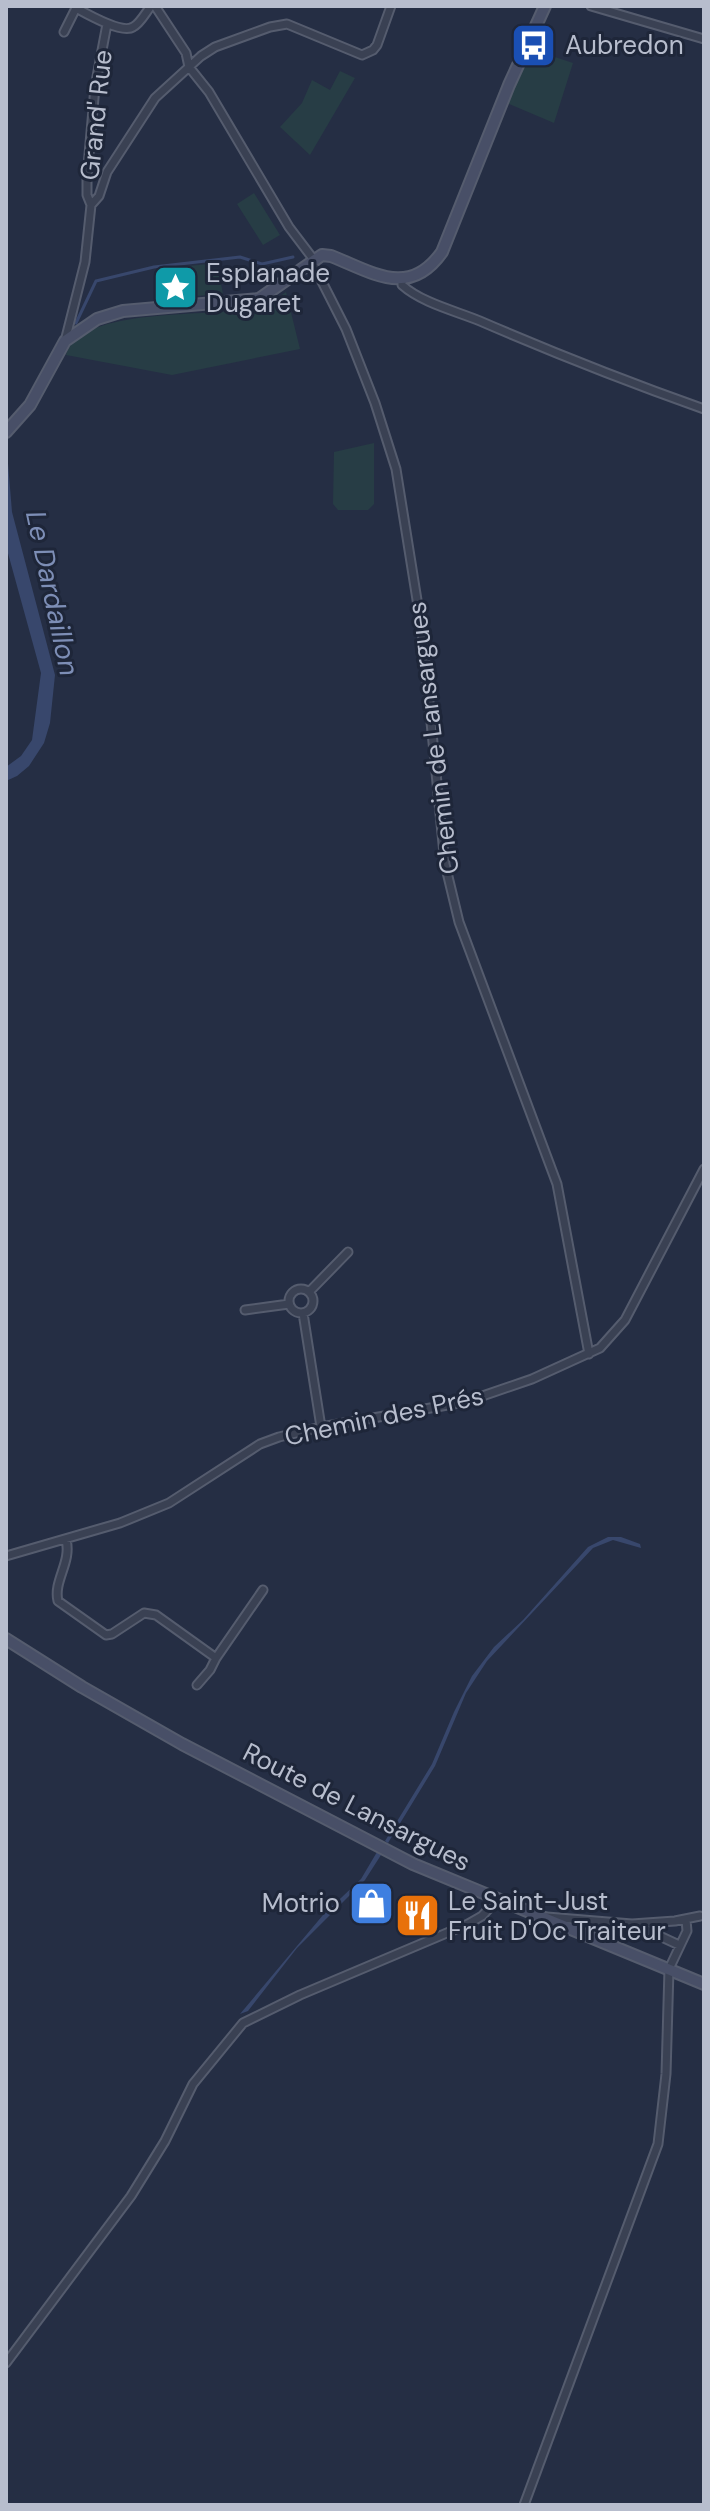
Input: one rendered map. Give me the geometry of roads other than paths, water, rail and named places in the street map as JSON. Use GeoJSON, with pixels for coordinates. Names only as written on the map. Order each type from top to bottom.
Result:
{"type":"FeatureCollection","features":[{"type":"Feature","properties":{"kind":"street"},"geometry":{"type":"LineString","coordinates":[[64,32],[76,7],[107,24],[131,28],[153,6]]}},
{"type":"Feature","properties":{"kind":"street","name":"Chemin de Lansargues"},"geometry":{"type":"LineString","coordinates":[[153,6],[186,53],[189,67],[209,92],[289,227],[313,261],[346,329],[375,403],[396,469],[424,645],[437,810],[445,864],[459,922],[557,1184],[589,1354]]}},
{"type":"Feature","properties":{"kind":"street"},"geometry":{"type":"LineString","coordinates":[[7,430],[40,389],[67,337],[85,262],[91,205],[99,196],[107,172],[155,98],[215,47],[270,27],[287,24],[362,55],[377,45],[391,6]]}},
{"type":"Feature","properties":{"kind":"street"},"geometry":{"type":"LineString","coordinates":[[67,337],[113,312],[259,299],[322,255],[402,280],[429,268],[442,252],[509,85],[545,6]]}},
{"type":"Feature","properties":{"kind":"street"},"geometry":{"type":"LineString","coordinates":[[591,6],[704,39]]}},
{"type":"Feature","properties":{"kind":"street","name":"Grand' Rue"},"geometry":{"type":"LineString","coordinates":[[91,205],[87,195],[87,177],[91,129],[107,24]]}},
{"type":"Feature","properties":{"kind":"street"},"geometry":{"type":"LineString","coordinates":[[402,280],[407,290],[438,304],[598,371],[704,409]]}},
{"type":"Feature","properties":{"kind":"street","name":"Chemin des Prés"},"geometry":{"type":"LineString","coordinates":[[6,1556],[120,1523],[169,1503],[260,1444],[279,1437],[433,1409],[476,1398],[532,1379],[600,1348],[625,1320],[704,1169]]}},
{"type":"Feature","properties":{"kind":"street"},"geometry":{"type":"LineString","coordinates":[[309,1292],[348,1252]]}},
{"type":"Feature","properties":{"kind":"street"},"geometry":{"type":"LineString","coordinates":[[295,1290],[309,1292],[313,1303],[310,1310],[296,1313],[289,1304],[289,1296],[295,1290]]}},
{"type":"Feature","properties":{"kind":"street"},"geometry":{"type":"LineString","coordinates":[[245,1310],[289,1304]]}},
{"type":"Feature","properties":{"kind":"street"},"geometry":{"type":"LineString","coordinates":[[303,1313],[321,1427]]}},
{"type":"Feature","properties":{"kind":"street"},"geometry":{"type":"LineString","coordinates":[[66,1540],[67,1557],[56,1593],[61,1604],[106,1635],[140,1615],[151,1613],[216,1658]]}},
{"type":"Feature","properties":{"kind":"street"},"geometry":{"type":"LineString","coordinates":[[197,1685],[263,1590]]}},
{"type":"Feature","properties":{"kind":"street","name":"Route de Lansargues"},"geometry":{"type":"LineString","coordinates":[[6,1639],[182,1744],[413,1864],[704,1984]]}},
{"type":"Feature","properties":{"kind":"street"},"geometry":{"type":"LineString","coordinates":[[6,2363],[131,2196],[165,2141],[193,2084],[243,2023],[313,1989],[468,1924],[482,1916],[497,1900]]}},
{"type":"Feature","properties":{"kind":"street"},"geometry":{"type":"LineString","coordinates":[[541,1917],[632,1924],[700,1916]]}},
{"type":"Feature","properties":{"kind":"street"},"geometry":{"type":"LineString","coordinates":[[524,2505],[658,2144],[666,2074],[669,1969],[687,1931],[686,1920]]}},
{"type":"Feature","properties":{"kind":"street"},"geometry":{"type":"LineString","coordinates":[[632,1924],[679,1945]]}},
{"type":"Feature","properties":{"kind":"water"},"geometry":{"type":"Polygon","coordinates":[[[6,439],[12,512],[55,675],[50,723],[44,743],[29,766],[6,781],[6,767],[21,756],[32,740],[41,673],[6,546],[6,439]]]}},
{"type":"Feature","properties":{"kind":"water"},"geometry":{"type":"Polygon","coordinates":[[[608,1537],[621,1537],[640,1544],[641,1548],[613,1540],[593,1548],[487,1661],[466,1693],[435,1766],[388,1843],[385,1841],[432,1764],[472,1676],[494,1647],[523,1620],[588,1547],[608,1537]]]}},
{"type":"Feature","properties":{"kind":"water"},"geometry":{"type":"Polygon","coordinates":[[[377,1852],[381,1855],[365,1880],[297,1948],[248,2011],[240,2014],[323,1915],[361,1879],[377,1852]]]}},
{"type":"Feature","properties":{"kind":"waterway"},"geometry":{"type":"LineString","coordinates":[[76,323],[96,281],[154,267],[240,257],[262,264],[293,257]]}},
{"type":"Feature","properties":{"kind":"place","name":"Aubredon"},"geometry":{"type":"Point","coordinates":[534,45]}},
{"type":"Feature","properties":{"kind":"place","name":"Esplanade Dugaret"},"geometry":{"type":"Point","coordinates":[175,288]}},
{"type":"Feature","properties":{"kind":"place","name":"Motrio"},"geometry":{"type":"Point","coordinates":[371,1903]}},
{"type":"Feature","properties":{"kind":"place","name":"Le Saint-Just Fruit D'Oc Traiteur"},"geometry":{"type":"Point","coordinates":[417,1916]}},
{"type":"Feature","properties":{"kind":"water label","name":"Le Dardaillon"},"geometry":{"type":"Point","coordinates":[53,593]}}]}
